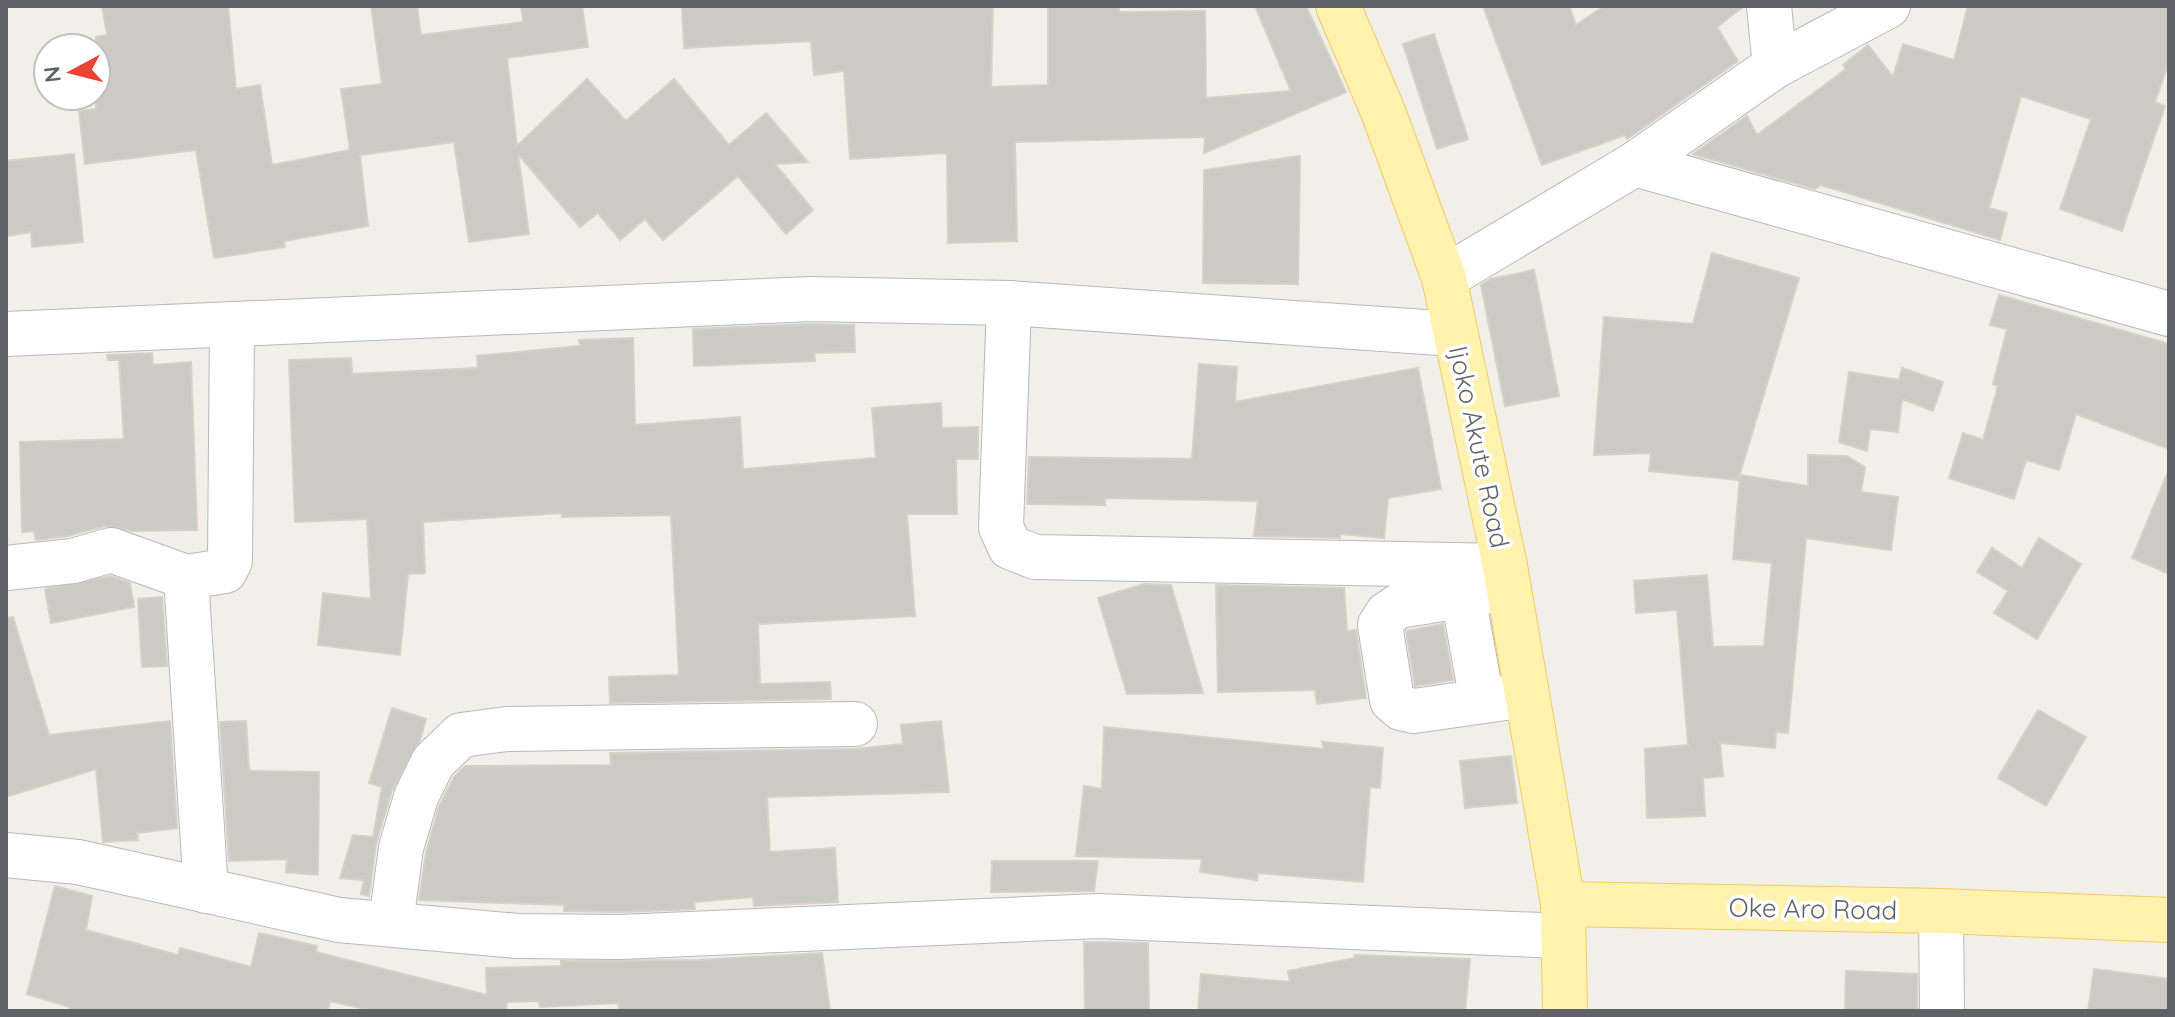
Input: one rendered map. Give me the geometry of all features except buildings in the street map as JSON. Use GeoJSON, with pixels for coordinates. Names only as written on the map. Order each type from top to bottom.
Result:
{"type":"FeatureCollection","features":[{"type":"Feature","properties":{"kind":"main road","name":"Ijoko Akute Road"},"geometry":{"type":"LineString","coordinates":[[1338,6],[1384,114],[1444,278],[1507,577],[1562,920]]}},
{"type":"Feature","properties":{"kind":"main road","name":"Oke Aro Road"},"geometry":{"type":"LineString","coordinates":[[1562,920],[1941,911],[2169,920]]}},
{"type":"Feature","properties":{"kind":"main road"},"geometry":{"type":"LineString","coordinates":[[1562,920],[1565,1011]]}},
{"type":"Feature","properties":{"kind":"street"},"geometry":{"type":"LineString","coordinates":[[1769,6],[1775,66]]}},
{"type":"Feature","properties":{"kind":"street"},"geometry":{"type":"LineString","coordinates":[[1444,278],[1635,164],[1775,66],[1888,6]]}},
{"type":"Feature","properties":{"kind":"street"},"geometry":{"type":"LineString","coordinates":[[1635,164],[2169,314]]}},
{"type":"Feature","properties":{"kind":"street"},"geometry":{"type":"LineString","coordinates":[[6,334],[811,299],[1009,303],[1454,334]]}},
{"type":"Feature","properties":{"kind":"street"},"geometry":{"type":"LineString","coordinates":[[1009,303],[1001,527],[1010,547],[1035,557],[1507,577]]}},
{"type":"Feature","properties":{"kind":"street"},"geometry":{"type":"LineString","coordinates":[[6,568],[73,561],[111,550],[186,577],[225,571],[230,561],[232,324]]}},
{"type":"Feature","properties":{"kind":"street"},"geometry":{"type":"LineString","coordinates":[[186,577],[206,891]]}},
{"type":"Feature","properties":{"kind":"street"},"geometry":{"type":"LineString","coordinates":[[1507,577],[1463,596],[1399,606],[1382,619],[1380,625],[1392,700],[1401,708],[1414,711],[1526,695]]}},
{"type":"Feature","properties":{"kind":"street"},"geometry":{"type":"LineString","coordinates":[[1463,596],[1482,701]]}},
{"type":"Feature","properties":{"kind":"street"},"geometry":{"type":"LineString","coordinates":[[391,922],[401,848],[416,797],[433,762],[461,735],[507,729],[855,724]]}},
{"type":"Feature","properties":{"kind":"street"},"geometry":{"type":"LineString","coordinates":[[6,855],[78,862],[339,920],[391,922],[517,936],[620,937],[1098,916],[1562,920]]}},
{"type":"Feature","properties":{"kind":"street"},"geometry":{"type":"LineString","coordinates":[[1941,911],[1942,1011]]}}]}
